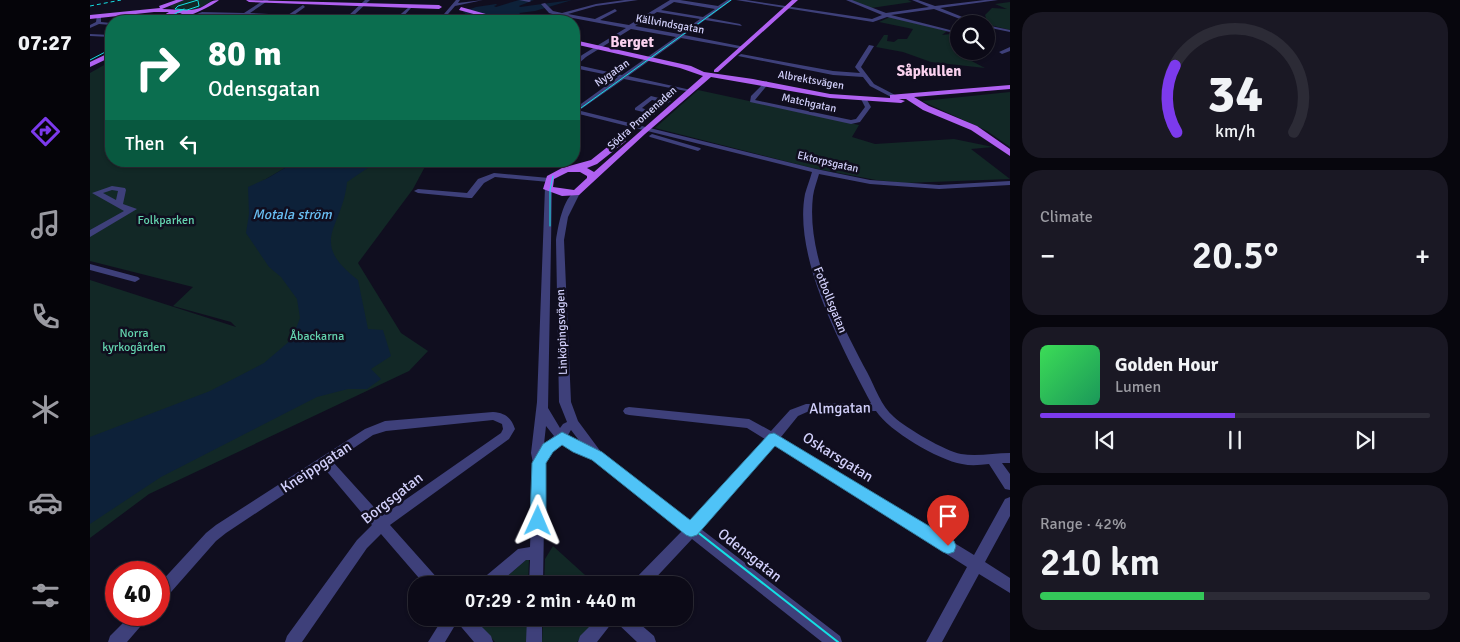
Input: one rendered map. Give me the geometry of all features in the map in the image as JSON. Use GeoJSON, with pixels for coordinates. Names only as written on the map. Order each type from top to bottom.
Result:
{"type":"FeatureCollection","features":[{"type":"Feature","properties":{"kind":"main road"},"geometry":{"type":"LineString","coordinates":[[164,15],[181,0]]}},
{"type":"Feature","properties":{"kind":"main road"},"geometry":{"type":"LineString","coordinates":[[184,15],[214,1],[224,0]]}},
{"type":"Feature","properties":{"kind":"main road"},"geometry":{"type":"LineString","coordinates":[[249,0],[366,2],[410,7],[439,7]]}},
{"type":"Feature","properties":{"kind":"main road","name":"Södra Promenaden"},"geometry":{"type":"LineString","coordinates":[[580,167],[599,158],[642,130],[653,114],[668,101],[712,72],[795,0]]}},
{"type":"Feature","properties":{"kind":"main road"},"geometry":{"type":"LineString","coordinates":[[108,15],[174,6],[191,12]]}},
{"type":"Feature","properties":{"kind":"main road"},"geometry":{"type":"LineString","coordinates":[[461,9],[483,15]]}},
{"type":"Feature","properties":{"kind":"main road"},"geometry":{"type":"LineString","coordinates":[[90,17],[105,15]]}},
{"type":"Feature","properties":{"kind":"main road","name":"Albrektsvägen"},"geometry":{"type":"LineString","coordinates":[[580,44],[697,71],[712,72],[830,96],[864,99],[903,98],[1010,89]]}},
{"type":"Feature","properties":{"kind":"main road"},"geometry":{"type":"LineString","coordinates":[[90,58],[105,49]]}},
{"type":"Feature","properties":{"kind":"main road"},"geometry":{"type":"LineString","coordinates":[[90,66],[105,57]]}},
{"type":"Feature","properties":{"kind":"main road","name":"Södra Promenaden"},"geometry":{"type":"LineString","coordinates":[[576,193],[686,90],[697,71]]}},
{"type":"Feature","properties":{"kind":"main road"},"geometry":{"type":"LineString","coordinates":[[903,98],[974,128],[1010,153]]}},
{"type":"Feature","properties":{"kind":"main road"},"geometry":{"type":"LineString","coordinates":[[577,168],[589,172],[592,175],[591,179]]}},
{"type":"Feature","properties":{"kind":"main road","name":"Södra Promenaden"},"geometry":{"type":"LineString","coordinates":[[549,185],[561,171],[577,168]]}},
{"type":"Feature","properties":{"kind":"main road"},"geometry":{"type":"LineString","coordinates":[[549,185],[562,193],[576,193]]}},
{"type":"Feature","properties":{"kind":"street"},"geometry":{"type":"LineString","coordinates":[[246,14],[267,0]]}},
{"type":"Feature","properties":{"kind":"street"},"geometry":{"type":"LineString","coordinates":[[402,15],[417,0]]}},
{"type":"Feature","properties":{"kind":"street"},"geometry":{"type":"LineString","coordinates":[[439,7],[481,0]]}},
{"type":"Feature","properties":{"kind":"street"},"geometry":{"type":"LineString","coordinates":[[521,0],[529,1]]}},
{"type":"Feature","properties":{"kind":"street"},"geometry":{"type":"LineString","coordinates":[[561,15],[598,4],[636,0]]}},
{"type":"Feature","properties":{"kind":"street"},"geometry":{"type":"LineString","coordinates":[[580,58],[672,0],[719,8]]}},
{"type":"Feature","properties":{"kind":"street","name":"Nygatan"},"geometry":{"type":"LineString","coordinates":[[580,108],[730,0]]}},
{"type":"Feature","properties":{"kind":"street"},"geometry":{"type":"LineString","coordinates":[[738,0],[871,21],[886,15],[996,0]]}},
{"type":"Feature","properties":{"kind":"street"},"geometry":{"type":"LineString","coordinates":[[848,0],[886,15],[950,31]]}},
{"type":"Feature","properties":{"kind":"street"},"geometry":{"type":"LineString","coordinates":[[914,0],[954,15]]}},
{"type":"Feature","properties":{"kind":"street"},"geometry":{"type":"LineString","coordinates":[[966,0],[991,8]]}},
{"type":"Feature","properties":{"kind":"street"},"geometry":{"type":"LineString","coordinates":[[351,15],[366,2]]}},
{"type":"Feature","properties":{"kind":"street"},"geometry":{"type":"LineString","coordinates":[[455,4],[461,9]]}},
{"type":"Feature","properties":{"kind":"street"},"geometry":{"type":"LineString","coordinates":[[445,15],[455,4]]}},
{"type":"Feature","properties":{"kind":"street"},"geometry":{"type":"LineString","coordinates":[[290,15],[303,6]]}},
{"type":"Feature","properties":{"kind":"street","name":"Källvindsgatan"},"geometry":{"type":"LineString","coordinates":[[544,6],[561,15]]}},
{"type":"Feature","properties":{"kind":"street"},"geometry":{"type":"LineString","coordinates":[[650,6],[656,10],[740,25]]}},
{"type":"Feature","properties":{"kind":"street"},"geometry":{"type":"LineString","coordinates":[[595,21],[615,10]]}},
{"type":"Feature","properties":{"kind":"street"},"geometry":{"type":"LineString","coordinates":[[188,15],[191,12],[267,15]]}},
{"type":"Feature","properties":{"kind":"street"},"geometry":{"type":"LineString","coordinates":[[98,23],[99,16]]}},
{"type":"Feature","properties":{"kind":"street","name":"Källvindsgatan"},"geometry":{"type":"LineString","coordinates":[[580,18],[742,47]]}},
{"type":"Feature","properties":{"kind":"street"},"geometry":{"type":"LineString","coordinates":[[90,27],[98,23],[105,24]]}},
{"type":"Feature","properties":{"kind":"street"},"geometry":{"type":"LineString","coordinates":[[995,28],[1010,31]]}},
{"type":"Feature","properties":{"kind":"street"},"geometry":{"type":"LineString","coordinates":[[90,35],[105,36]]}},
{"type":"Feature","properties":{"kind":"street"},"geometry":{"type":"LineString","coordinates":[[871,46],[858,65],[864,75],[872,84],[880,89],[903,98]]}},
{"type":"Feature","properties":{"kind":"street"},"geometry":{"type":"LineString","coordinates":[[1002,52],[1010,49]]}},
{"type":"Feature","properties":{"kind":"street"},"geometry":{"type":"LineString","coordinates":[[742,56],[833,73],[864,75]]}},
{"type":"Feature","properties":{"kind":"street"},"geometry":{"type":"LineString","coordinates":[[580,66],[686,90]]}},
{"type":"Feature","properties":{"kind":"street","name":"Matchgatan"},"geometry":{"type":"LineString","coordinates":[[766,83],[753,97],[752,101],[851,122],[858,121],[868,107],[864,99]]}},
{"type":"Feature","properties":{"kind":"street","name":"Södra Promenaden"},"geometry":{"type":"LineString","coordinates":[[653,114],[637,109],[651,98],[668,101]]}},
{"type":"Feature","properties":{"kind":"street"},"geometry":{"type":"LineString","coordinates":[[580,112],[642,130],[682,145],[713,150]]}},
{"type":"Feature","properties":{"kind":"street","name":"Ektorpsgatan"},"geometry":{"type":"LineString","coordinates":[[642,130],[848,179],[894,186],[940,187],[1010,183]]}},
{"type":"Feature","properties":{"kind":"street","name":"Fotbollsgatan"},"geometry":{"type":"LineString","coordinates":[[816,171],[808,200],[808,218],[813,255],[821,281],[854,359],[880,407],[888,420],[956,458],[992,458]]}},
{"type":"Feature","properties":{"kind":"street"},"geometry":{"type":"LineString","coordinates":[[418,191],[469,196],[482,181],[494,175],[549,185]]}},
{"type":"Feature","properties":{"kind":"street","name":"Linköpingsvägen"},"geometry":{"type":"LineString","coordinates":[[536,576],[539,463],[537,453],[543,409],[549,185]]}},
{"type":"Feature","properties":{"kind":"street","name":"Linköpingsvägen"},"geometry":{"type":"LineString","coordinates":[[566,428],[560,240],[565,214],[576,193]]}},
{"type":"Feature","properties":{"kind":"street"},"geometry":{"type":"LineString","coordinates":[[90,234],[132,210],[120,204]]}},
{"type":"Feature","properties":{"kind":"street"},"geometry":{"type":"LineString","coordinates":[[90,267],[135,279]]}},
{"type":"Feature","properties":{"kind":"street","name":"Almgatan"},"geometry":{"type":"LineString","coordinates":[[648,576],[774,438],[794,413],[800,409],[880,407]]}},
{"type":"Feature","properties":{"kind":"street","name":"Odensgatan"},"geometry":{"type":"LineString","coordinates":[[543,409],[546,418],[588,441],[597,456]]}},
{"type":"Feature","properties":{"kind":"street","name":"Oskarsgatan"},"geometry":{"type":"LineString","coordinates":[[629,411],[749,424],[1010,586]]}},
{"type":"Feature","properties":{"kind":"street","name":"Kneippgatan"},"geometry":{"type":"LineString","coordinates":[[170,583],[211,537],[221,529],[369,432],[386,426],[494,416],[502,417],[507,422]]}},
{"type":"Feature","properties":{"kind":"street","name":"Borgsgatan"},"geometry":{"type":"LineString","coordinates":[[293,642],[362,544],[402,508],[505,436],[508,429],[507,422]]}},
{"type":"Feature","properties":{"kind":"street"},"geometry":{"type":"LineString","coordinates":[[539,463],[548,448],[566,428]]}},
{"type":"Feature","properties":{"kind":"street","name":"Odensgatan"},"geometry":{"type":"LineString","coordinates":[[566,428],[578,448],[597,456],[834,642]]}},
{"type":"Feature","properties":{"kind":"street"},"geometry":{"type":"LineString","coordinates":[[992,458],[1010,458]]}},
{"type":"Feature","properties":{"kind":"street"},"geometry":{"type":"LineString","coordinates":[[992,458],[1010,485]]}},
{"type":"Feature","properties":{"kind":"street"},"geometry":{"type":"LineString","coordinates":[[325,461],[426,576]]}},
{"type":"Feature","properties":{"kind":"street"},"geometry":{"type":"LineString","coordinates":[[934,642],[1010,503]]}},
{"type":"Feature","properties":{"kind":"street"},"geometry":{"type":"LineString","coordinates":[[497,576],[523,554],[537,552]]}},
{"type":"Feature","properties":{"kind":"street"},"geometry":{"type":"LineString","coordinates":[[116,642],[131,626]]}},
{"type":"Feature","properties":{"kind":"street"},"geometry":{"type":"LineString","coordinates":[[436,642],[446,626]]}},
{"type":"Feature","properties":{"kind":"street"},"geometry":{"type":"LineString","coordinates":[[470,626],[485,642]]}},
{"type":"Feature","properties":{"kind":"street"},"geometry":{"type":"LineString","coordinates":[[534,642],[535,626]]}},
{"type":"Feature","properties":{"kind":"street"},"geometry":{"type":"LineString","coordinates":[[586,642],[601,626]]}},
{"type":"Feature","properties":{"kind":"street"},"geometry":{"type":"LineString","coordinates":[[631,626],[648,642]]}},
{"type":"Feature","properties":{"kind":"green space"},"geometry":{"type":"Polygon","coordinates":[[[183,0],[212,0],[203,6],[186,11],[170,7],[172,4],[183,0]]]}},
{"type":"Feature","properties":{"kind":"green space"},"geometry":{"type":"Polygon","coordinates":[[[850,0],[908,0],[912,2],[871,8],[850,0]]]}},
{"type":"Feature","properties":{"kind":"green space"},"geometry":{"type":"Polygon","coordinates":[[[1010,2],[1010,30],[995,26],[995,15],[985,15],[992,8],[1007,9],[995,4],[1010,2]]]}},
{"type":"Feature","properties":{"kind":"green space"},"geometry":{"type":"Polygon","coordinates":[[[890,17],[947,31],[942,35],[950,34],[950,60],[970,60],[985,68],[931,62],[903,52],[876,47],[884,35],[888,35],[887,41],[894,42],[898,39],[907,39],[913,29],[879,22],[890,17]]]}},
{"type":"Feature","properties":{"kind":"green space","name":"Åbackarna"},"geometry":{"type":"Polygon","coordinates":[[[105,64],[105,167],[287,167],[261,180],[335,167],[425,167],[413,189],[358,263],[401,333],[428,351],[409,371],[149,494],[90,538],[90,280],[236,327],[231,322],[173,306],[193,287],[90,261],[90,73],[105,64]]]}},
{"type":"Feature","properties":{"kind":"green space"},"geometry":{"type":"Polygon","coordinates":[[[698,90],[859,125],[852,137],[875,144],[954,139],[993,147],[971,149],[1010,179],[905,183],[876,180],[812,168],[655,128],[698,90]]]}},
{"type":"Feature","properties":{"kind":"green space"},"geometry":{"type":"Polygon","coordinates":[[[1010,92],[1010,147],[987,131],[922,101],[1010,92]]]}},
{"type":"Feature","properties":{"kind":"green space"},"geometry":{"type":"Polygon","coordinates":[[[553,546],[586,576],[544,576],[545,559],[553,546]]]}},
{"type":"Feature","properties":{"kind":"green space"},"geometry":{"type":"Polygon","coordinates":[[[526,560],[529,560],[528,576],[507,576],[526,560]]]}},
{"type":"Feature","properties":{"kind":"green space"},"geometry":{"type":"Polygon","coordinates":[[[480,626],[527,626],[527,642],[495,642],[480,626]]]}},
{"type":"Feature","properties":{"kind":"green space"},"geometry":{"type":"Polygon","coordinates":[[[543,626],[592,626],[577,642],[542,642],[543,626]]]}},
{"type":"Feature","properties":{"kind":"water"},"geometry":{"type":"Polygon","coordinates":[[[519,0],[534,0],[520,7],[572,0],[535,11],[519,13],[522,15],[466,15],[462,12],[476,7],[496,4],[494,6],[519,0]]]}},
{"type":"Feature","properties":{"kind":"water","name":"Motala ström"},"geometry":{"type":"Polygon","coordinates":[[[287,167],[369,167],[347,182],[344,198],[332,234],[331,244],[334,255],[358,280],[368,329],[383,330],[391,356],[371,369],[381,379],[367,389],[348,389],[317,397],[161,477],[90,524],[90,437],[210,391],[264,363],[292,339],[300,318],[297,299],[281,277],[269,267],[246,233],[249,214],[248,187],[287,167]]]}},
{"type":"Feature","properties":{"kind":"tram line"},"geometry":{"type":"LineString","coordinates":[[183,10],[175,9],[178,6],[198,0]]}},
{"type":"Feature","properties":{"kind":"tram line"},"geometry":{"type":"LineString","coordinates":[[580,109],[731,0]]}},
{"type":"Feature","properties":{"kind":"tram line"},"geometry":{"type":"LineString","coordinates":[[183,10],[199,6],[198,1]]}},
{"type":"Feature","properties":{"kind":"tram line"},"geometry":{"type":"LineString","coordinates":[[173,15],[183,10]]}},
{"type":"Feature","properties":{"kind":"tram line"},"geometry":{"type":"LineString","coordinates":[[90,60],[105,52]]}},
{"type":"Feature","properties":{"kind":"tram line"},"geometry":{"type":"LineString","coordinates":[[550,226],[550,190],[553,176]]}},
{"type":"Feature","properties":{"kind":"tram line"},"geometry":{"type":"LineString","coordinates":[[595,452],[838,642]]}},
{"type":"Feature","properties":{"kind":"railway"},"geometry":{"type":"LineString","coordinates":[[90,6],[121,0]]}},
{"type":"Feature","properties":{"kind":"district","name":"Berget"},"geometry":{"type":"Point","coordinates":[632,42]}},
{"type":"Feature","properties":{"kind":"district","name":"Såpkullen"},"geometry":{"type":"Point","coordinates":[929,71]}},
{"type":"Feature","properties":{"kind":"route"},"geometry":{"type":"LineString","coordinates":[[538,521],[539,463],[548,448],[562,437],[578,448],[597,456],[691,530],[774,438],[948,546]]}},
{"type":"Feature","properties":{"kind":"park label","name":"Folkparken"},"geometry":{"type":"Point","coordinates":[166,220]}},
{"type":"Feature","properties":{"kind":"park label","name":"Norra kyrkogården"},"geometry":{"type":"Point","coordinates":[134,340]}}]}
